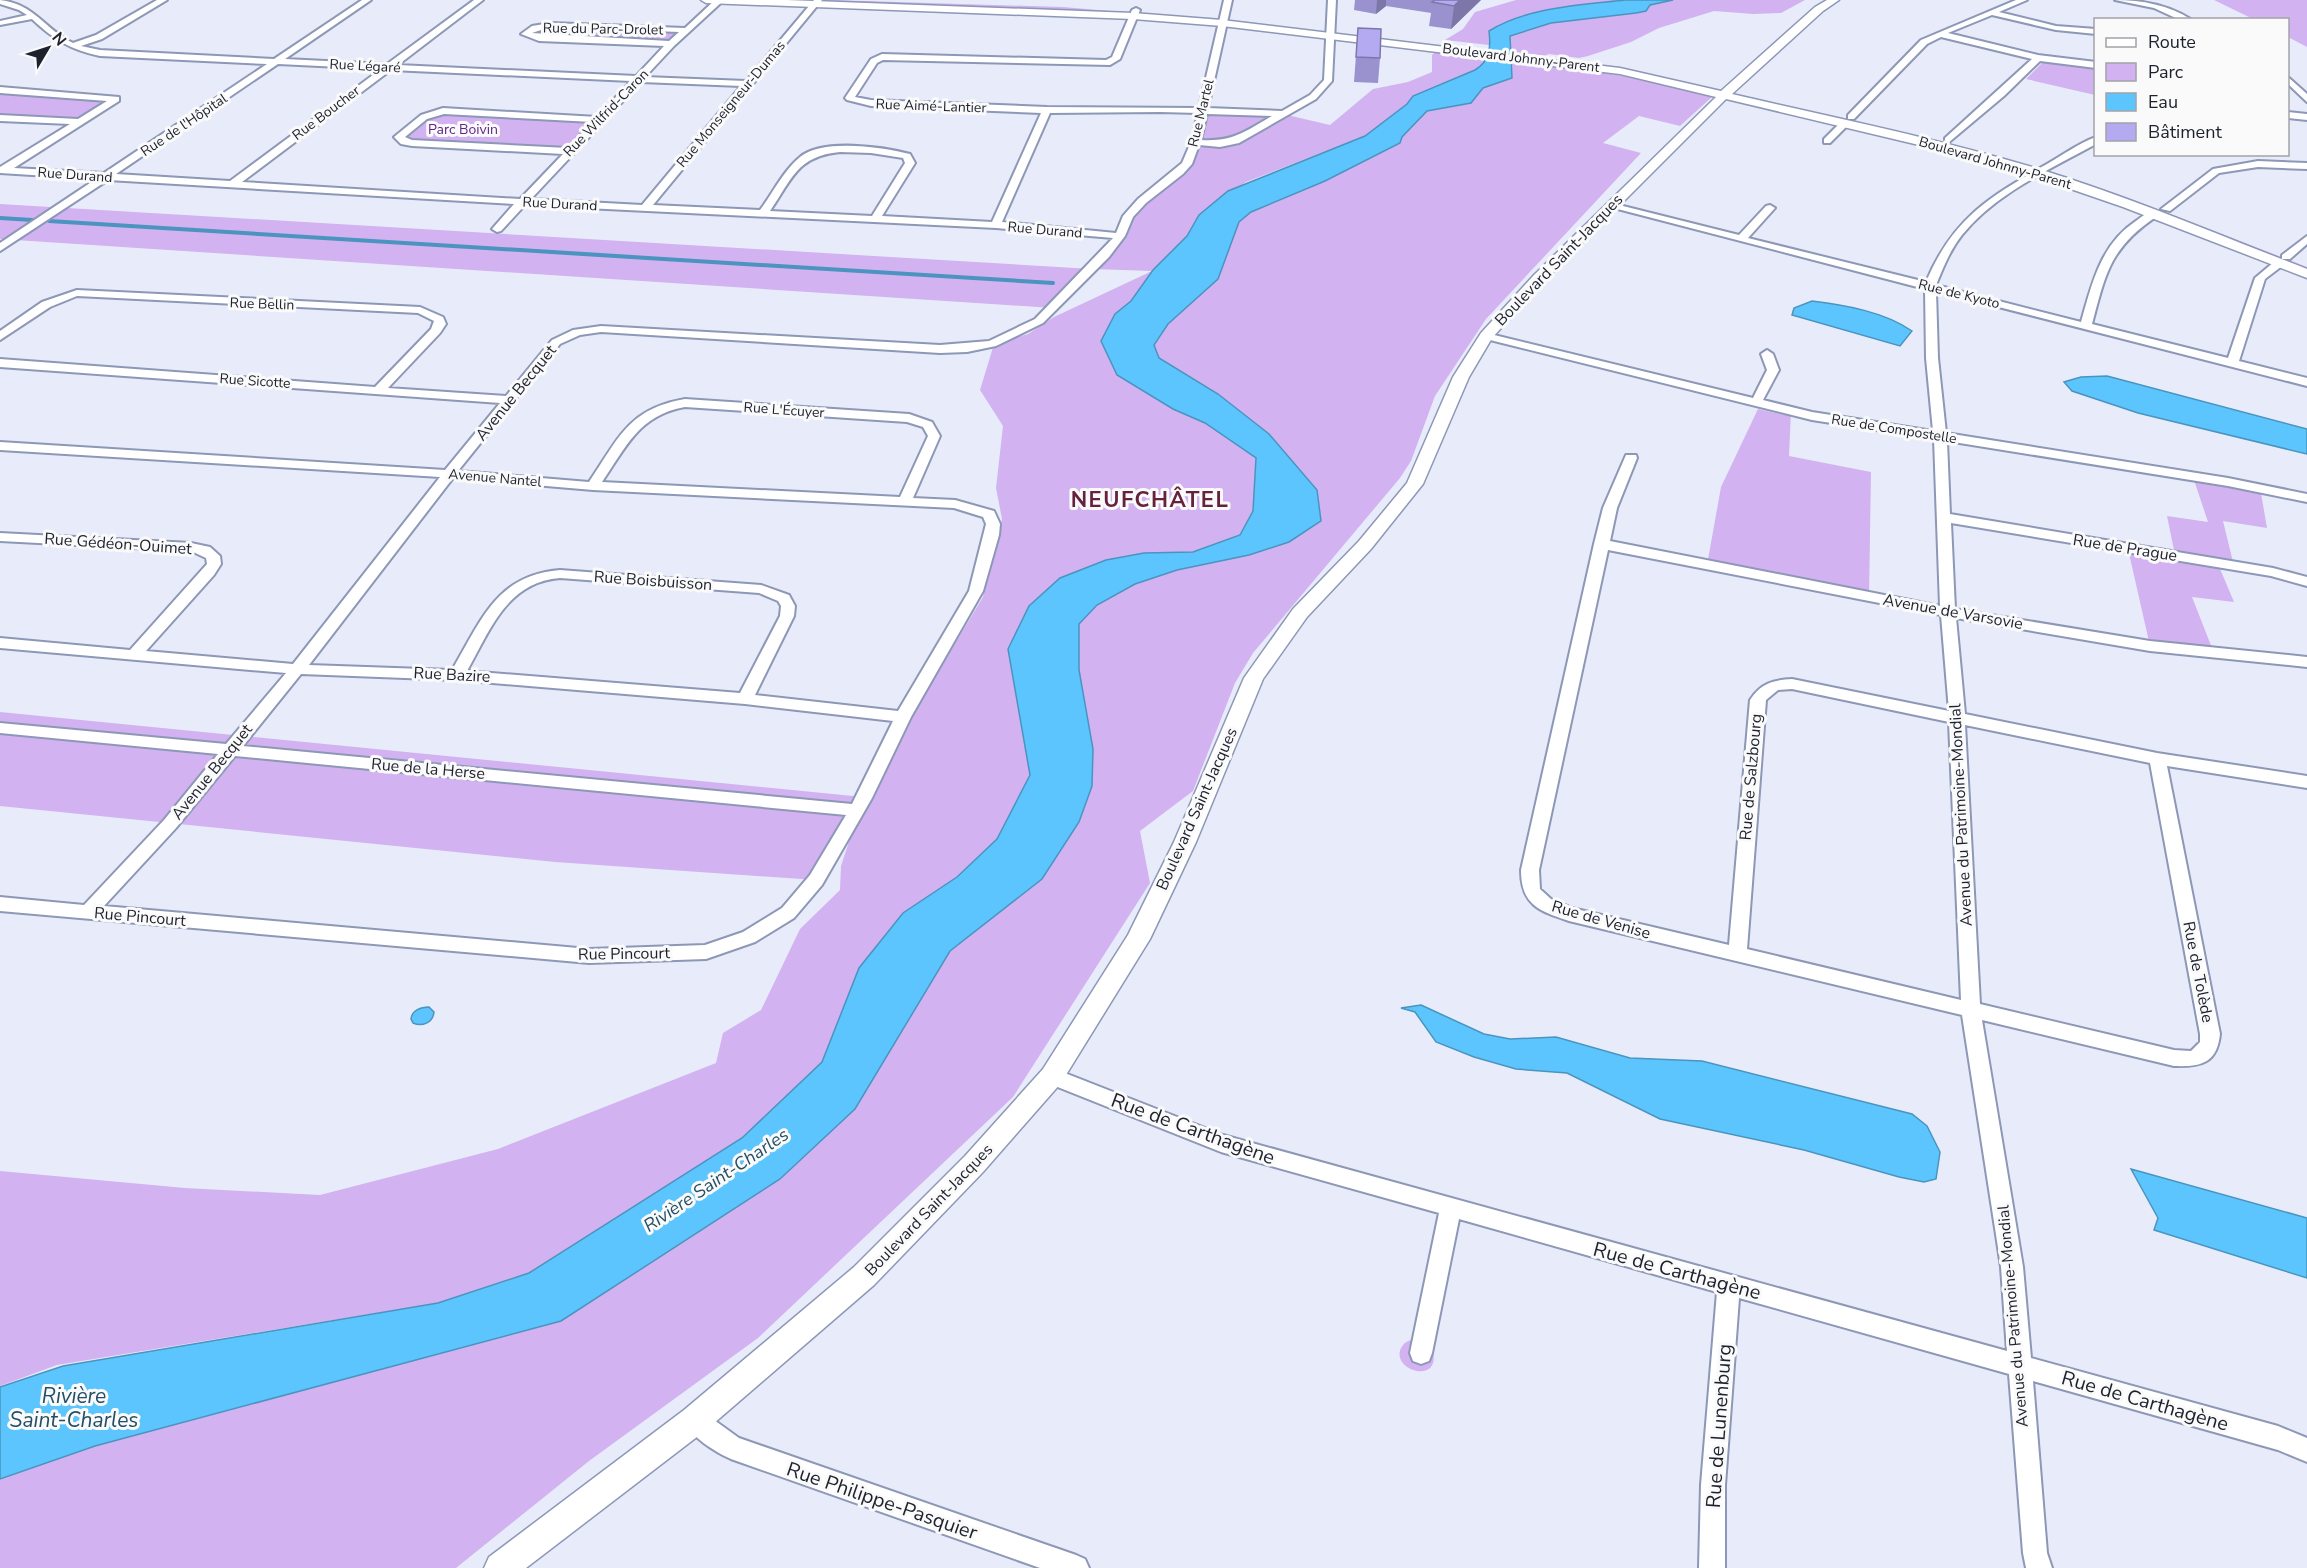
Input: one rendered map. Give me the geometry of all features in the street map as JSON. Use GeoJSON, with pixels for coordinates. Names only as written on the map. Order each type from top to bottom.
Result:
{"type":"FeatureCollection","features":[{"type":"Feature","properties":{"kind":"street"},"geometry":{"type":"LineString","coordinates":[[74,46],[99,37],[163,0]]}},
{"type":"Feature","properties":{"kind":"street","name":"Rue de l'Hôpital"},"geometry":{"type":"LineString","coordinates":[[0,248],[367,0]]}},
{"type":"Feature","properties":{"kind":"street","name":"Rue Boucher"},"geometry":{"type":"LineString","coordinates":[[231,184],[479,0]]}},
{"type":"Feature","properties":{"kind":"street","name":"Boulevard Johnny-Parent"},"geometry":{"type":"LineString","coordinates":[[706,0],[1135,13]]}},
{"type":"Feature","properties":{"kind":"street","name":"Rue Wilfrid-Caron"},"geometry":{"type":"LineString","coordinates":[[497,229],[671,44],[720,0]]}},
{"type":"Feature","properties":{"kind":"street","name":"Boulevard Johnny-Parent"},"geometry":{"type":"LineString","coordinates":[[893,0],[1030,4],[1223,20],[1584,63],[1727,92],[2042,170]]}},
{"type":"Feature","properties":{"kind":"street","name":"Rue Martel"},"geometry":{"type":"LineString","coordinates":[[1120,236],[1128,216],[1142,201],[1187,164],[1196,142],[1228,0]]}},
{"type":"Feature","properties":{"kind":"street"},"geometry":{"type":"LineString","coordinates":[[1196,142],[1220,144],[1236,141],[1313,97],[1328,81],[1332,0]]}},
{"type":"Feature","properties":{"kind":"street","name":"Boulevard Saint-Jacques"},"geometry":{"type":"LineString","coordinates":[[500,1568],[695,1420],[864,1276],[974,1164],[1052,1076],[1138,939],[1185,842],[1254,678],[1300,613],[1365,545],[1415,484],[1461,377],[1486,336],[1506,312],[1727,92],[1819,9],[1834,0]]}},
{"type":"Feature","properties":{"kind":"street"},"geometry":{"type":"LineString","coordinates":[[1827,141],[1924,42],[2023,0]]}},
{"type":"Feature","properties":{"kind":"street"},"geometry":{"type":"LineString","coordinates":[[2119,0],[2156,6],[2183,18]]}},
{"type":"Feature","properties":{"kind":"street","name":"Rue Légaré"},"geometry":{"type":"LineString","coordinates":[[0,2],[16,5],[35,16],[56,36],[74,46],[84,50],[121,55],[746,84]]}},
{"type":"Feature","properties":{"kind":"street","name":"Rue Monseigneur-Dumas"},"geometry":{"type":"LineString","coordinates":[[645,208],[816,2]]}},
{"type":"Feature","properties":{"kind":"street"},"geometry":{"type":"LineString","coordinates":[[1992,12],[2056,28],[2094,32]]}},
{"type":"Feature","properties":{"kind":"street","name":"Rue Aimé-Lantier"},"geometry":{"type":"LineString","coordinates":[[1135,13],[1116,59],[1107,63],[882,57],[874,61],[850,95],[855,101],[871,103],[1047,110],[1202,110],[1283,114]]}},
{"type":"Feature","properties":{"kind":"street"},"geometry":{"type":"LineString","coordinates":[[0,23],[35,16]]}},
{"type":"Feature","properties":{"kind":"street","name":"Rue du Parc-Drolet"},"geometry":{"type":"LineString","coordinates":[[671,44],[539,38],[525,34],[535,28],[550,25],[686,30]]}},
{"type":"Feature","properties":{"kind":"street"},"geometry":{"type":"LineString","coordinates":[[1940,34],[2038,58],[2094,65]]}},
{"type":"Feature","properties":{"kind":"street"},"geometry":{"type":"LineString","coordinates":[[1948,140],[2038,58]]}},
{"type":"Feature","properties":{"kind":"street"},"geometry":{"type":"LineString","coordinates":[[2289,81],[2307,99]]}},
{"type":"Feature","properties":{"kind":"street"},"geometry":{"type":"LineString","coordinates":[[0,90],[116,99],[1,170]]}},
{"type":"Feature","properties":{"kind":"street"},"geometry":{"type":"LineString","coordinates":[[996,225],[1047,110]]}},
{"type":"Feature","properties":{"kind":"street"},"geometry":{"type":"LineString","coordinates":[[569,151],[412,143],[404,142],[399,137],[424,117],[443,111],[601,120]]}},
{"type":"Feature","properties":{"kind":"street"},"geometry":{"type":"LineString","coordinates":[[2289,116],[2307,117]]}},
{"type":"Feature","properties":{"kind":"street"},"geometry":{"type":"LineString","coordinates":[[0,118],[80,122]]}},
{"type":"Feature","properties":{"kind":"street","name":"Boulevard Johnny-Parent"},"geometry":{"type":"LineString","coordinates":[[1848,121],[1948,140],[2042,170],[2160,211],[2282,260],[2307,274]]}},
{"type":"Feature","properties":{"kind":"street","name":"Avenue du Patrimoine-Mondial"},"geometry":{"type":"LineString","coordinates":[[2038,1568],[2018,1365],[2009,1243],[1971,1010],[1957,717],[1942,517],[1940,436],[1932,358],[1930,286],[1942,257],[1964,226],[1979,211],[2006,191],[2094,141]]}},
{"type":"Feature","properties":{"kind":"street"},"geometry":{"type":"LineString","coordinates":[[764,214],[803,159],[813,153],[890,152],[907,156],[910,163],[875,219]]}},
{"type":"Feature","properties":{"kind":"street"},"geometry":{"type":"LineString","coordinates":[[2086,326],[2105,260],[2125,234],[2216,171],[2258,164],[2307,166]]}},
{"type":"Feature","properties":{"kind":"street","name":"Rue Durand"},"geometry":{"type":"LineString","coordinates":[[1,170],[524,202],[996,225],[1120,236]]}},
{"type":"Feature","properties":{"kind":"street","name":"Rue de Kyoto"},"geometry":{"type":"LineString","coordinates":[[1611,206],[2307,382]]}},
{"type":"Feature","properties":{"kind":"street"},"geometry":{"type":"LineString","coordinates":[[1741,239],[1770,208]]}},
{"type":"Feature","properties":{"kind":"street","name":"Avenue Becquet"},"geometry":{"type":"LineString","coordinates":[[87,913],[170,824],[297,669],[449,474],[556,342],[577,332],[588,330],[940,349],[992,344],[1017,334],[1047,314],[1099,262],[1120,236]]}},
{"type":"Feature","properties":{"kind":"street"},"geometry":{"type":"LineString","coordinates":[[2233,362],[2260,278],[2307,239]]}},
{"type":"Feature","properties":{"kind":"street","name":"Boulevard Johnny-Parent"},"geometry":{"type":"LineString","coordinates":[[2282,260],[2307,264]]}},
{"type":"Feature","properties":{"kind":"street","name":"Rue Bellin"},"geometry":{"type":"LineString","coordinates":[[0,337],[42,305],[53,299],[77,293],[420,310],[439,319],[440,324],[436,331],[379,390]]}},
{"type":"Feature","properties":{"kind":"street","name":"Rue de Compostelle"},"geometry":{"type":"LineString","coordinates":[[1486,336],[1812,416],[2228,482],[2307,498]]}},
{"type":"Feature","properties":{"kind":"street"},"geometry":{"type":"LineString","coordinates":[[1756,403],[1773,370],[1767,354]]}},
{"type":"Feature","properties":{"kind":"street","name":"Rue Sicotte"},"geometry":{"type":"LineString","coordinates":[[0,363],[509,400]]}},
{"type":"Feature","properties":{"kind":"street","name":"Rue L'Écuyer"},"geometry":{"type":"LineString","coordinates":[[593,486],[639,420],[658,408],[685,403],[909,418],[928,425],[934,436],[905,501]]}},
{"type":"Feature","properties":{"kind":"street","name":"Avenue Nantel"},"geometry":{"type":"LineString","coordinates":[[0,446],[449,474],[593,486],[955,504],[989,514]]}},
{"type":"Feature","properties":{"kind":"street","name":"Rue de Venise"},"geometry":{"type":"LineString","coordinates":[[1630,458],[1610,508],[1601,544],[1530,870],[1529,885],[1536,898],[1569,914],[1971,1010]]}},
{"type":"Feature","properties":{"kind":"street","name":"Rue Pincourt"},"geometry":{"type":"LineString","coordinates":[[0,904],[589,956],[706,952],[749,937],[788,913],[816,880],[856,810],[903,717],[976,591],[992,535],[993,524],[989,514]]}},
{"type":"Feature","properties":{"kind":"street","name":"Rue de Prague"},"geometry":{"type":"LineString","coordinates":[[1942,517],[2273,572],[2307,582]]}},
{"type":"Feature","properties":{"kind":"street","name":"Rue Gédéon-Ouimet"},"geometry":{"type":"LineString","coordinates":[[0,537],[190,547],[205,550],[213,556],[214,564],[209,572],[134,655]]}},
{"type":"Feature","properties":{"kind":"street","name":"Avenue de Varsovie"},"geometry":{"type":"LineString","coordinates":[[1601,544],[1948,612],[2150,646],[2307,662]]}},
{"type":"Feature","properties":{"kind":"street","name":"Rue Boisbuisson"},"geometry":{"type":"LineString","coordinates":[[456,675],[501,604],[513,590],[534,578],[560,574],[761,589],[784,598],[788,606],[787,616],[745,699]]}},
{"type":"Feature","properties":{"kind":"street","name":"Rue Bazire"},"geometry":{"type":"LineString","coordinates":[[0,643],[297,669],[456,675],[745,699],[903,717]]}},
{"type":"Feature","properties":{"kind":"street","name":"Rue de Salzbourg"},"geometry":{"type":"LineString","coordinates":[[1737,955],[1758,700],[1766,688],[1792,684],[1957,717]]}},
{"type":"Feature","properties":{"kind":"street"},"geometry":{"type":"LineString","coordinates":[[1957,717],[2157,759],[2307,782]]}},
{"type":"Feature","properties":{"kind":"street","name":"Rue de la Herse"},"geometry":{"type":"LineString","coordinates":[[0,728],[856,810]]}},
{"type":"Feature","properties":{"kind":"street","name":"Rue de Tolède"},"geometry":{"type":"LineString","coordinates":[[1971,1010],[2174,1058],[2196,1059],[2210,1045],[2210,1034],[2157,759]]}},
{"type":"Feature","properties":{"kind":"street","name":"Rue de Carthagène"},"geometry":{"type":"LineString","coordinates":[[1052,1076],[1221,1143],[2278,1438],[2307,1450]]}},
{"type":"Feature","properties":{"kind":"street"},"geometry":{"type":"LineString","coordinates":[[1421,1353],[1451,1208]]}},
{"type":"Feature","properties":{"kind":"street","name":"Rue de Lunenburg"},"geometry":{"type":"LineString","coordinates":[[1712,1568],[1713,1485],[1729,1285]]}},
{"type":"Feature","properties":{"kind":"street","name":"Rue Philippe-Pasquier"},"geometry":{"type":"LineString","coordinates":[[695,1420],[730,1447],[1076,1568]]}},
{"type":"Feature","properties":{"kind":"green space"},"geometry":{"type":"Polygon","coordinates":[[[1516,0],[1625,0],[1527,15],[1489,31],[1489,45],[1445,40],[1463,29],[1475,12],[1516,0]]]}},
{"type":"Feature","properties":{"kind":"green space"},"geometry":{"type":"Polygon","coordinates":[[[1673,0],[1805,0],[1781,13],[1753,14],[1714,11],[1659,28],[1631,42],[1588,56],[1579,58],[1549,54],[1528,62],[1618,75],[1713,96],[1680,126],[1639,116],[1603,143],[1641,153],[1486,319],[1435,396],[1411,461],[1400,478],[1253,653],[1235,683],[1193,791],[1140,831],[1150,883],[1013,1097],[758,1338],[589,1461],[456,1568],[0,1568],[0,1479],[95,1446],[561,1321],[855,1109],[950,951],[1043,878],[1079,822],[1092,786],[1093,749],[1079,670],[1079,624],[1096,605],[1135,584],[1177,570],[1249,555],[1289,542],[1321,521],[1269,434],[1218,394],[1159,358],[1154,345],[1168,324],[1218,279],[1239,222],[1251,212],[1325,181],[1402,137],[1427,111],[1471,103],[1483,88],[1512,78],[1510,36],[1551,23],[1636,13],[1650,5],[1673,0]]]}},
{"type":"Feature","properties":{"kind":"green space"},"geometry":{"type":"Polygon","coordinates":[[[2214,0],[2307,0],[2307,47],[2289,38],[2289,18],[2251,18],[2214,0]]]}},
{"type":"Feature","properties":{"kind":"green space"},"geometry":{"type":"Polygon","coordinates":[[[825,1],[1063,7],[1122,12],[825,1]]]}},
{"type":"Feature","properties":{"kind":"green space"},"geometry":{"type":"Polygon","coordinates":[[[542,26],[685,30],[671,44],[539,38],[526,32],[542,26]]]}},
{"type":"Feature","properties":{"kind":"green space"},"geometry":{"type":"Polygon","coordinates":[[[1436,51],[1486,58],[1484,65],[1475,70],[1413,96],[1407,104],[1365,136],[1246,182],[1199,215],[1187,236],[1153,270],[1131,301],[1115,314],[1130,383],[1173,409],[1205,423],[1256,458],[1253,511],[1240,535],[1193,552],[1144,553],[1106,560],[1060,578],[1008,649],[1030,775],[997,839],[957,877],[903,913],[859,968],[822,1062],[742,1138],[529,1273],[438,1303],[57,1365],[0,1386],[0,1171],[185,1188],[320,1195],[498,1149],[716,1063],[723,1033],[761,1010],[800,929],[840,890],[841,866],[862,802],[816,880],[555,862],[0,806],[0,712],[863,797],[983,597],[1002,519],[996,488],[1003,426],[980,390],[994,344],[1028,334],[1054,317],[1152,271],[1092,269],[1128,216],[1187,164],[1202,110],[1283,114],[1330,125],[1373,89],[1408,82],[1432,72],[1432,55],[1436,51]]]}},
{"type":"Feature","properties":{"kind":"green space"},"geometry":{"type":"Polygon","coordinates":[[[2052,62],[2094,68],[2094,95],[2026,79],[2042,63],[2052,62]]]}},
{"type":"Feature","properties":{"kind":"green space"},"geometry":{"type":"Polygon","coordinates":[[[0,90],[113,97],[80,122],[0,118],[0,90]]]}},
{"type":"Feature","properties":{"kind":"green space"},"geometry":{"type":"Polygon","coordinates":[[[1744,97],[1940,141],[2023,165],[1744,97]]]}},
{"type":"Feature","properties":{"kind":"green space","name":"Parc Boivin"},"geometry":{"type":"Polygon","coordinates":[[[436,113],[601,120],[569,151],[412,143],[401,134],[436,113]]]}},
{"type":"Feature","properties":{"kind":"green space"},"geometry":{"type":"Polygon","coordinates":[[[2060,176],[2129,198],[2307,267],[2307,271],[2060,176]]]}},
{"type":"Feature","properties":{"kind":"green space"},"geometry":{"type":"Polygon","coordinates":[[[0,204],[1092,269],[1053,308],[0,239],[0,204]]]}},
{"type":"Feature","properties":{"kind":"green space"},"geometry":{"type":"Polygon","coordinates":[[[1758,409],[1784,415],[1791,411],[1789,456],[1871,472],[1869,597],[1707,565],[1721,487],[1758,409]]]}},
{"type":"Feature","properties":{"kind":"green space"},"geometry":{"type":"Polygon","coordinates":[[[2193,477],[2261,493],[2267,528],[2223,521],[2234,566],[2218,564],[2234,602],[2192,597],[2214,653],[2150,646],[2128,549],[2175,555],[2167,516],[2208,522],[2193,477]]]}},
{"type":"Feature","properties":{"kind":"green space"},"geometry":{"type":"Polygon","coordinates":[[[1417,1339],[1432,1348],[1434,1360],[1431,1367],[1425,1371],[1409,1368],[1400,1356],[1404,1344],[1417,1339]]]}},
{"type":"Feature","properties":{"kind":"water","name":"Rivière Saint-Charles"},"geometry":{"type":"Polygon","coordinates":[[[1625,0],[1673,0],[1650,5],[1646,11],[1551,23],[1510,36],[1512,78],[1483,88],[1471,103],[1427,111],[1402,137],[1400,143],[1325,181],[1251,212],[1239,222],[1218,279],[1168,324],[1154,345],[1159,358],[1218,394],[1269,434],[1317,490],[1321,521],[1289,542],[1249,555],[1177,570],[1135,584],[1097,605],[1079,624],[1079,670],[1093,749],[1092,786],[1079,822],[1042,879],[950,951],[855,1109],[780,1179],[561,1321],[95,1446],[0,1479],[0,1387],[63,1366],[438,1303],[529,1273],[742,1138],[822,1062],[859,968],[903,913],[957,877],[997,839],[1030,775],[1008,649],[1029,606],[1060,578],[1106,560],[1144,553],[1193,552],[1240,535],[1253,511],[1256,458],[1205,423],[1173,409],[1117,375],[1101,341],[1115,314],[1131,301],[1153,270],[1187,236],[1199,215],[1228,191],[1365,136],[1407,104],[1413,96],[1475,70],[1487,58],[1490,43],[1489,31],[1504,23],[1555,8],[1625,0]]]}},
{"type":"Feature","properties":{"kind":"water"},"geometry":{"type":"Polygon","coordinates":[[[1812,301],[1877,314],[1912,331],[1900,346],[1792,315],[1794,308],[1812,301]]]}},
{"type":"Feature","properties":{"kind":"water"},"geometry":{"type":"Polygon","coordinates":[[[2107,376],[2307,429],[2307,454],[2138,413],[2072,391],[2064,382],[2081,377],[2107,376]]]}},
{"type":"Feature","properties":{"kind":"water"},"geometry":{"type":"Polygon","coordinates":[[[1421,1005],[1484,1034],[1510,1039],[1556,1037],[1630,1058],[1702,1061],[1912,1114],[1927,1126],[1940,1152],[1936,1179],[1924,1182],[1899,1177],[1804,1150],[1660,1119],[1567,1073],[1516,1069],[1474,1057],[1436,1042],[1415,1012],[1401,1008],[1421,1005]]]}},
{"type":"Feature","properties":{"kind":"water"},"geometry":{"type":"Polygon","coordinates":[[[429,1007],[434,1012],[432,1019],[423,1024],[413,1023],[411,1019],[415,1011],[429,1007]]]}},
{"type":"Feature","properties":{"kind":"water"},"geometry":{"type":"Polygon","coordinates":[[[2131,1169],[2307,1218],[2307,1278],[2154,1230],[2158,1218],[2131,1169]]]}},
{"type":"Feature","properties":{"kind":"building"},"geometry":{"type":"Polygon","coordinates":[[[1460,0],[1454,6],[1432,2],[1460,0]]]}},
{"type":"Feature","properties":{"kind":"building"},"geometry":{"type":"Polygon","coordinates":[[[1358,28],[1381,29],[1380,58],[1356,57],[1358,28]]]}},
{"type":"Feature","properties":{"kind":"waterway"},"geometry":{"type":"LineString","coordinates":[[0,218],[32,220]]}},
{"type":"Feature","properties":{"kind":"waterway"},"geometry":{"type":"LineString","coordinates":[[49,221],[1053,283]]}},
{"type":"Feature","properties":{"kind":"district","name":"NEUFCHÂTEL"},"geometry":{"type":"Point","coordinates":[1150,500]}}]}
